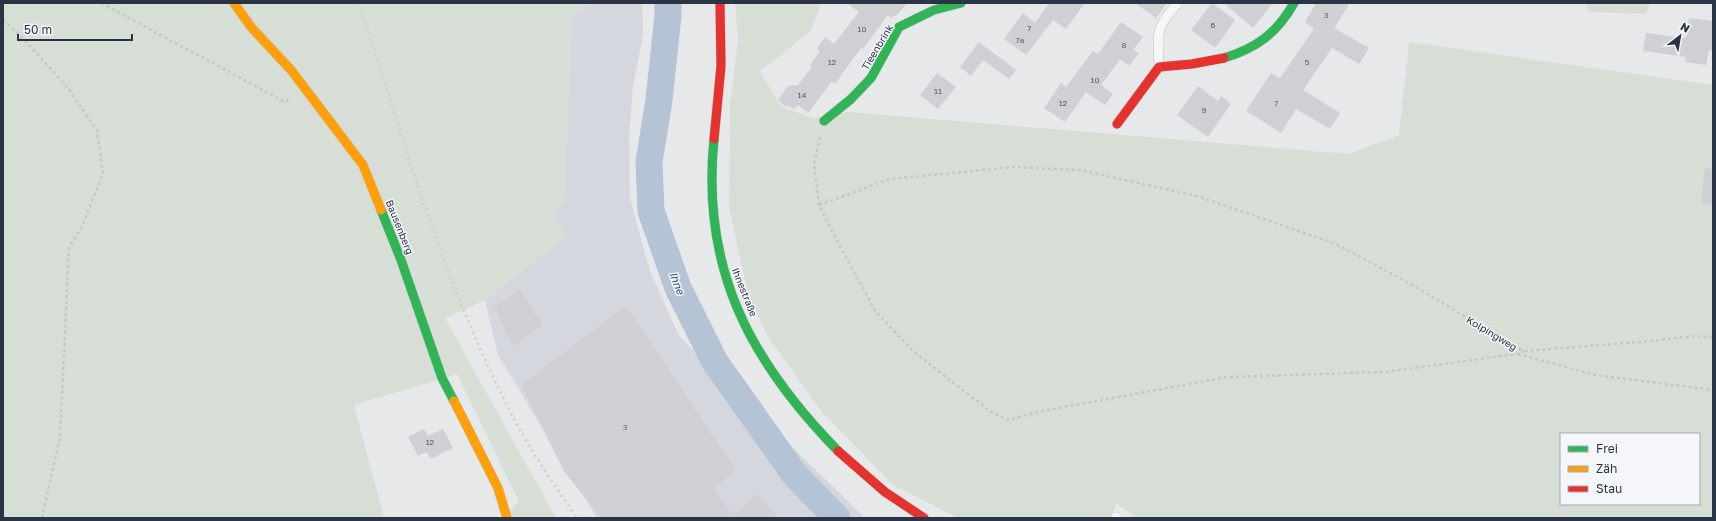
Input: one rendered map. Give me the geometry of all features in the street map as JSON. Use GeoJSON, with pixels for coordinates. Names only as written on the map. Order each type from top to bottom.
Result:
{"type":"FeatureCollection","features":[{"type":"Feature","properties":{"kind":"street","name":"Bausenberg"},"geometry":{"type":"LineString","coordinates":[[234,3],[251,27],[291,70],[363,165],[401,260],[442,378],[498,488],[507,518]]}},
{"type":"Feature","properties":{"kind":"street","name":"Ihnestraße"},"geometry":{"type":"LineString","coordinates":[[720,3],[722,27],[721,67],[712,158],[712,197],[715,233],[723,270],[739,312],[784,390],[813,426],[847,460],[879,488],[924,518]]}},
{"type":"Feature","properties":{"kind":"street","name":"Tieenbrink"},"geometry":{"type":"LineString","coordinates":[[824,121],[851,99],[871,78],[899,27],[934,10],[961,3]]}},
{"type":"Feature","properties":{"kind":"street"},"geometry":{"type":"LineString","coordinates":[[1117,124],[1159,67],[1199,64],[1236,55],[1262,42],[1282,24],[1294,3]]}},
{"type":"Feature","properties":{"kind":"lane"},"geometry":{"type":"LineString","coordinates":[[1159,67],[1158,32],[1164,18],[1178,3]]}},
{"type":"Feature","properties":{"kind":"path"},"geometry":{"type":"LineString","coordinates":[[101,3],[285,102],[308,92]]}},
{"type":"Feature","properties":{"kind":"path"},"geometry":{"type":"LineString","coordinates":[[3,20],[18,33],[68,88],[97,131],[103,174],[82,226],[69,248],[60,437],[42,518]]}},
{"type":"Feature","properties":{"kind":"path"},"geometry":{"type":"LineString","coordinates":[[824,121],[814,163],[819,205],[876,312],[912,351],[991,412],[1007,420],[1042,411],[1227,377],[1384,372],[1517,354],[1523,351]]}},
{"type":"Feature","properties":{"kind":"path","name":"Kolpingweg"},"geometry":{"type":"LineString","coordinates":[[819,205],[890,179],[1014,167],[1080,170],[1198,196],[1336,244],[1408,283],[1523,351],[1695,336],[1713,337]]}},
{"type":"Feature","properties":{"kind":"path"},"geometry":{"type":"LineString","coordinates":[[1517,354],[1595,375],[1713,390]]}},
{"type":"Feature","properties":{"kind":"shaded area"},"geometry":{"type":"Polygon","coordinates":[[[3,3],[592,3],[572,14],[564,198],[554,219],[567,235],[485,300],[445,318],[556,518],[504,518],[519,501],[457,374],[354,405],[384,518],[3,518],[3,3]]]}},
{"type":"Feature","properties":{"kind":"shaded area"},"geometry":{"type":"Polygon","coordinates":[[[592,3],[642,3],[643,35],[633,86],[629,135],[630,199],[650,271],[679,336],[865,518],[597,518],[498,355],[485,300],[567,235],[554,219],[564,197],[572,14],[592,3]]]}},
{"type":"Feature","properties":{"kind":"shaded area"},"geometry":{"type":"Polygon","coordinates":[[[735,3],[821,3],[811,31],[760,71],[781,107],[813,118],[848,112],[1349,154],[1399,135],[1409,42],[1713,85],[1713,518],[1138,518],[1116,504],[1111,518],[958,518],[893,485],[822,412],[767,335],[749,298],[729,208],[730,107],[738,40],[735,3]]]}},
{"type":"Feature","properties":{"kind":"shaded area"},"geometry":{"type":"Polygon","coordinates":[[[1586,3],[1650,3],[1646,14],[1589,12],[1586,3]]]}},
{"type":"Feature","properties":{"kind":"building"},"geometry":{"type":"Polygon","coordinates":[[[847,3],[907,3],[899,13],[891,18],[888,15],[863,49],[861,48],[835,84],[832,81],[808,113],[798,105],[794,109],[788,105],[786,107],[778,100],[788,86],[798,85],[812,67],[810,65],[820,51],[817,49],[825,37],[834,44],[859,12],[847,3]]]}},
{"type":"Feature","properties":{"kind":"building"},"geometry":{"type":"Polygon","coordinates":[[[1049,3],[1085,3],[1066,29],[1053,20],[1026,55],[1004,39],[1023,13],[1035,23],[1049,3]]]}},
{"type":"Feature","properties":{"kind":"building"},"geometry":{"type":"Polygon","coordinates":[[[1135,3],[1167,3],[1156,18],[1135,3]]]}},
{"type":"Feature","properties":{"kind":"building"},"geometry":{"type":"Polygon","coordinates":[[[1212,3],[1235,20],[1216,47],[1191,30],[1212,3]]]}},
{"type":"Feature","properties":{"kind":"building"},"geometry":{"type":"Polygon","coordinates":[[[1224,3],[1273,3],[1253,28],[1224,3]]]}},
{"type":"Feature","properties":{"kind":"building"},"geometry":{"type":"Polygon","coordinates":[[[1316,3],[1350,3],[1334,28],[1369,48],[1359,64],[1332,48],[1303,90],[1340,113],[1330,129],[1296,109],[1281,133],[1246,111],[1271,73],[1280,78],[1314,29],[1305,22],[1316,3]]]}},
{"type":"Feature","properties":{"kind":"building"},"geometry":{"type":"Polygon","coordinates":[[[1689,18],[1713,21],[1713,51],[1709,50],[1706,65],[1685,62],[1686,57],[1643,51],[1646,33],[1686,38],[1689,18]]]}},
{"type":"Feature","properties":{"kind":"building"},"geometry":{"type":"Polygon","coordinates":[[[1121,22],[1143,37],[1133,50],[1139,53],[1129,66],[1120,59],[1101,85],[1113,94],[1105,105],[1086,92],[1065,122],[1044,108],[1061,83],[1066,87],[1093,51],[1098,54],[1121,22]]]}},
{"type":"Feature","properties":{"kind":"building"},"geometry":{"type":"Polygon","coordinates":[[[979,42],[1016,70],[1009,79],[983,60],[971,76],[960,67],[979,42]]]}},
{"type":"Feature","properties":{"kind":"building"},"geometry":{"type":"Polygon","coordinates":[[[937,73],[956,87],[938,109],[920,95],[937,73]]]}},
{"type":"Feature","properties":{"kind":"building"},"geometry":{"type":"Polygon","coordinates":[[[1198,86],[1218,101],[1221,96],[1231,104],[1208,137],[1177,115],[1198,86]]]}},
{"type":"Feature","properties":{"kind":"building"},"geometry":{"type":"Polygon","coordinates":[[[1705,168],[1713,169],[1713,205],[1701,203],[1705,168]]]}},
{"type":"Feature","properties":{"kind":"building"},"geometry":{"type":"Polygon","coordinates":[[[520,290],[543,325],[513,346],[494,307],[520,290]]]}},
{"type":"Feature","properties":{"kind":"building"},"geometry":{"type":"Polygon","coordinates":[[[626,306],[736,470],[713,489],[733,515],[758,494],[778,518],[601,518],[564,471],[521,385],[626,306]]]}},
{"type":"Feature","properties":{"kind":"building"},"geometry":{"type":"Polygon","coordinates":[[[424,429],[428,436],[443,429],[453,448],[433,458],[430,458],[427,452],[418,456],[408,437],[424,429]]]}},
{"type":"Feature","properties":{"kind":"waterway","name":"Ihne"},"geometry":{"type":"LineString","coordinates":[[668,3],[659,100],[649,162],[651,211],[678,288],[715,362],[795,475],[837,518]]}},
{"type":"Feature","properties":{"kind":"railway"},"geometry":{"type":"LineString","coordinates":[[359,3],[430,222],[472,329],[495,381],[521,432],[541,465],[577,518]]}},
{"type":"Feature","properties":{"kind":"traffic: fast"},"geometry":{"type":"LineString","coordinates":[[824,121],[851,99],[871,78],[899,27],[934,10],[961,3]]}},
{"type":"Feature","properties":{"kind":"traffic: fast"},"geometry":{"type":"LineString","coordinates":[[1224,58],[1236,54],[1265,38],[1281,23],[1294,3]]}},
{"type":"Feature","properties":{"kind":"traffic: fast"},"geometry":{"type":"LineString","coordinates":[[714,139],[712,186],[715,229],[724,270],[738,309],[756,346],[779,382],[807,417],[838,451]]}},
{"type":"Feature","properties":{"kind":"traffic: fast"},"geometry":{"type":"LineString","coordinates":[[381,210],[401,260],[442,378],[454,401]]}},
{"type":"Feature","properties":{"kind":"traffic: slow"},"geometry":{"type":"LineString","coordinates":[[234,3],[251,27],[291,70],[363,165],[381,210]]}},
{"type":"Feature","properties":{"kind":"traffic: slow"},"geometry":{"type":"LineString","coordinates":[[454,401],[498,488],[507,518]]}},
{"type":"Feature","properties":{"kind":"traffic: jam"},"geometry":{"type":"LineString","coordinates":[[714,139],[721,66],[720,3]]}},
{"type":"Feature","properties":{"kind":"traffic: jam"},"geometry":{"type":"LineString","coordinates":[[1117,124],[1159,67],[1192,64],[1224,58]]}},
{"type":"Feature","properties":{"kind":"traffic: jam"},"geometry":{"type":"LineString","coordinates":[[838,451],[885,492],[924,518]]}}]}
